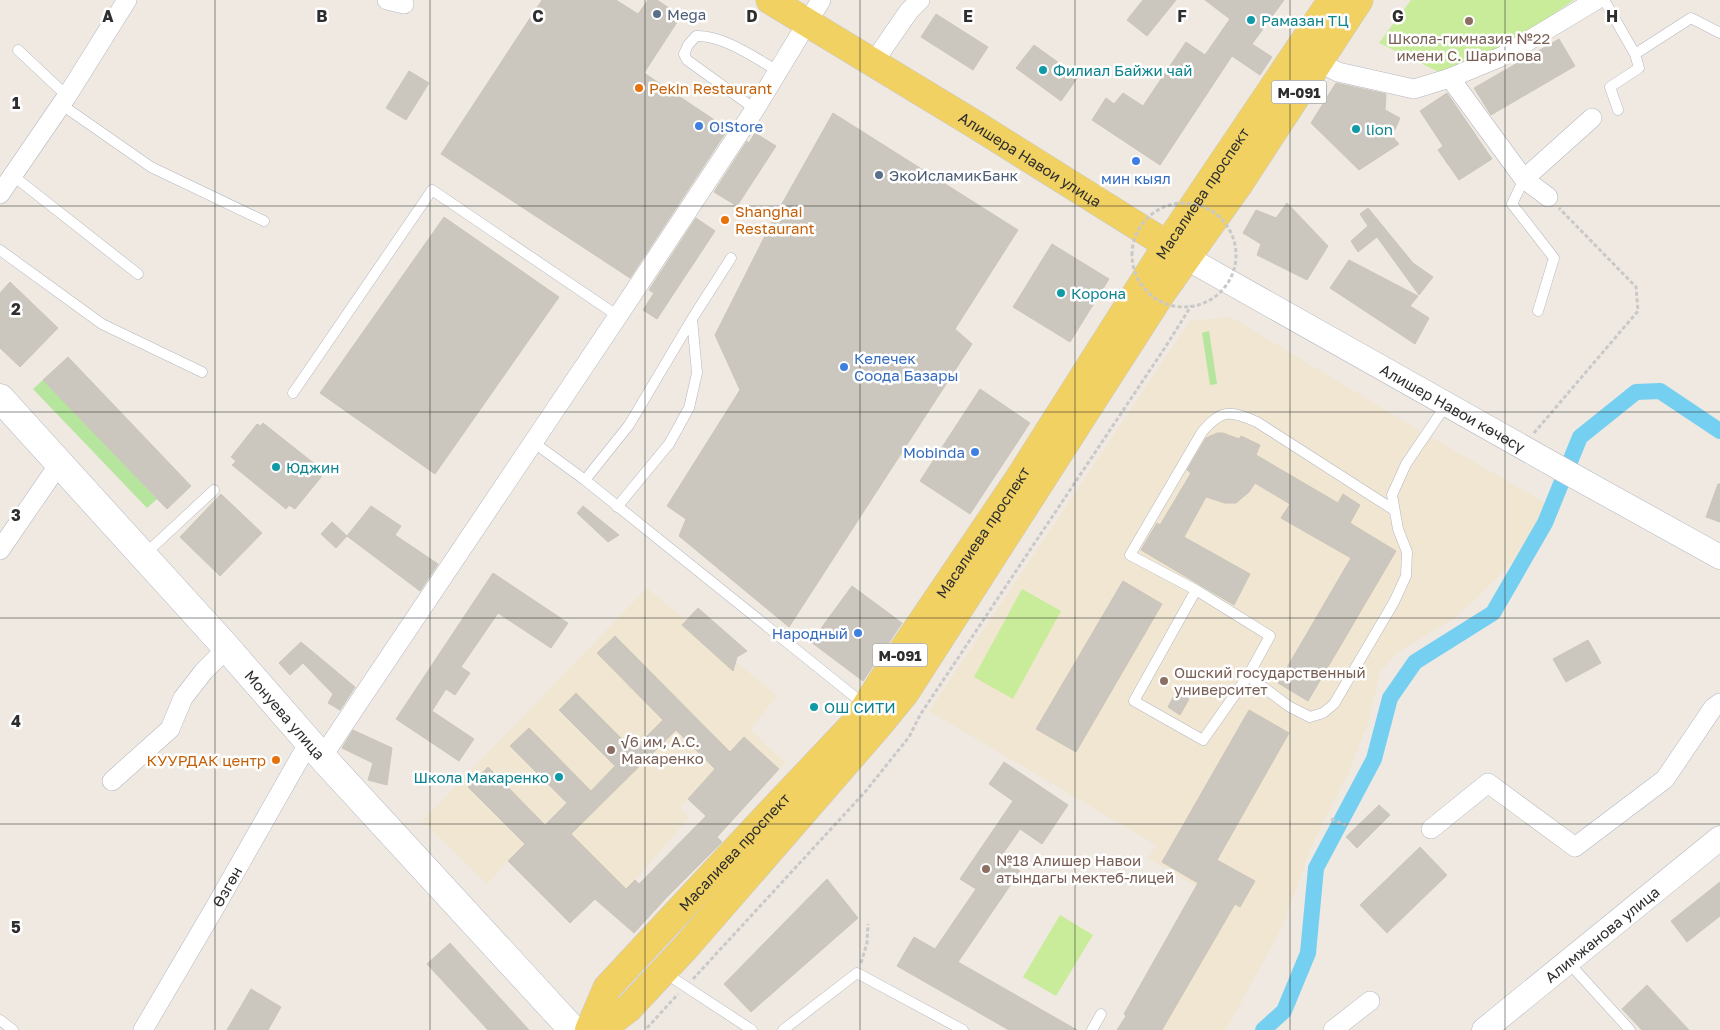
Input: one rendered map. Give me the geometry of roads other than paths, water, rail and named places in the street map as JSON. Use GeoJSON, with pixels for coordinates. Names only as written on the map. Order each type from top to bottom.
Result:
{"type":"FeatureCollection","features":[{"type":"Feature","properties":{"kind":"main road"},"geometry":{"type":"LineString","coordinates":[[770,0],[814,11],[873,63]]}},
{"type":"Feature","properties":{"kind":"main road","name":"Масалиева проспект"},"geometry":{"type":"LineString","coordinates":[[589,1030],[606,988],[856,722],[1018,480],[1177,251],[1332,0]]}},
{"type":"Feature","properties":{"kind":"main road","name":"М-091"},"geometry":{"type":"LineString","coordinates":[[1177,251],[1239,184],[1359,0]]}},
{"type":"Feature","properties":{"kind":"main road","name":"Алишера Навои улица"},"geometry":{"type":"LineString","coordinates":[[873,63],[1177,251]]}},
{"type":"Feature","properties":{"kind":"main road","name":"Масалиева проспект"},"geometry":{"type":"LineString","coordinates":[[600,1030],[628,1010],[905,693],[1161,294],[1177,251]]}},
{"type":"Feature","properties":{"kind":"main road","name":"Монуева улица"},"geometry":{"type":"LineString","coordinates":[[0,398],[227,648],[315,749],[573,1030]]}},
{"type":"Feature","properties":{"kind":"street"},"geometry":{"type":"LineString","coordinates":[[0,194],[64,100],[127,0]]}},
{"type":"Feature","properties":{"kind":"street"},"geometry":{"type":"LineString","coordinates":[[873,63],[909,12],[920,0]]}},
{"type":"Feature","properties":{"kind":"street"},"geometry":{"type":"LineString","coordinates":[[1318,62],[1338,72],[1414,89],[1450,78],[1503,56],[1596,0]]}},
{"type":"Feature","properties":{"kind":"street","name":"Өзгөн"},"geometry":{"type":"LineString","coordinates":[[143,1030],[214,909],[315,749],[533,442],[754,109],[814,11]]}},
{"type":"Feature","properties":{"kind":"street"},"geometry":{"type":"LineString","coordinates":[[1450,78],[1524,178],[1548,197]]}},
{"type":"Feature","properties":{"kind":"street"},"geometry":{"type":"LineString","coordinates":[[1524,178],[1592,118]]}},
{"type":"Feature","properties":{"kind":"street","name":"Алишер Навои көчөсү"},"geometry":{"type":"LineString","coordinates":[[1177,251],[1446,405],[1720,557]]}},
{"type":"Feature","properties":{"kind":"street"},"geometry":{"type":"LineString","coordinates":[[0,550],[59,464]]}},
{"type":"Feature","properties":{"kind":"street"},"geometry":{"type":"LineString","coordinates":[[112,780],[170,728],[183,698],[204,671],[227,648]]}},
{"type":"Feature","properties":{"kind":"street"},"geometry":{"type":"LineString","coordinates":[[1432,829],[1488,783],[1575,847],[1665,779],[1713,708],[1720,703]]}},
{"type":"Feature","properties":{"kind":"street","name":"Алимжанова улица"},"geometry":{"type":"LineString","coordinates":[[1484,1030],[1720,838]]}},
{"type":"Feature","properties":{"kind":"street"},"geometry":{"type":"LineString","coordinates":[[1333,1030],[1370,1001]]}},
{"type":"Feature","properties":{"kind":"lane"},"geometry":{"type":"LineString","coordinates":[[1604,0],[1635,54],[1639,68],[1610,88],[1618,110]]}},
{"type":"Feature","properties":{"kind":"lane"},"geometry":{"type":"LineString","coordinates":[[1635,54],[1691,18],[1720,33]]}},
{"type":"Feature","properties":{"kind":"lane"},"geometry":{"type":"LineString","coordinates":[[754,109],[687,60],[684,54],[688,45],[696,36],[704,36],[722,41],[778,71]]}},
{"type":"Feature","properties":{"kind":"lane"},"geometry":{"type":"LineString","coordinates":[[18,50],[64,100],[151,167],[264,221]]}},
{"type":"Feature","properties":{"kind":"lane"},"geometry":{"type":"LineString","coordinates":[[12,175],[138,274]]}},
{"type":"Feature","properties":{"kind":"lane"},"geometry":{"type":"LineString","coordinates":[[1524,178],[1512,204],[1554,258],[1538,311]]}},
{"type":"Feature","properties":{"kind":"lane"},"geometry":{"type":"LineString","coordinates":[[293,394],[432,190],[618,316]]}},
{"type":"Feature","properties":{"kind":"lane"},"geometry":{"type":"LineString","coordinates":[[0,250],[102,324],[202,372]]}},
{"type":"Feature","properties":{"kind":"lane"},"geometry":{"type":"LineString","coordinates":[[585,480],[629,425],[692,318],[732,258]]}},
{"type":"Feature","properties":{"kind":"lane"},"geometry":{"type":"LineString","coordinates":[[617,507],[669,444],[689,408],[697,373],[692,318]]}},
{"type":"Feature","properties":{"kind":"lane"},"geometry":{"type":"LineString","coordinates":[[1248,676],[1290,707],[1310,717],[1323,713],[1334,704],[1394,602],[1406,576],[1406,552],[1398,529],[1392,495],[1406,464],[1446,405]]}},
{"type":"Feature","properties":{"kind":"lane"},"geometry":{"type":"LineString","coordinates":[[1196,590],[1134,701],[1203,740],[1248,676],[1270,636],[1196,590],[1130,555],[1202,432],[1214,419],[1221,415],[1231,413],[1257,422],[1394,510]]}},
{"type":"Feature","properties":{"kind":"lane"},"geometry":{"type":"LineString","coordinates":[[533,442],[585,480],[866,706]]}},
{"type":"Feature","properties":{"kind":"lane"},"geometry":{"type":"LineString","coordinates":[[143,556],[214,490]]}},
{"type":"Feature","properties":{"kind":"lane"},"geometry":{"type":"LineString","coordinates":[[1568,962],[1630,1030]]}},
{"type":"Feature","properties":{"kind":"lane"},"geometry":{"type":"LineString","coordinates":[[662,972],[752,1030]]}},
{"type":"Feature","properties":{"kind":"lane"},"geometry":{"type":"LineString","coordinates":[[783,1030],[858,973],[963,1030]]}},
{"type":"Feature","properties":{"kind":"lane"},"geometry":{"type":"LineString","coordinates":[[1092,1030],[1100,1014]]}},
{"type":"Feature","properties":{"kind":"lane"},"geometry":{"type":"LineString","coordinates":[[0,1020],[13,1030]]}},
{"type":"Feature","properties":{"kind":"waterway"},"geometry":{"type":"LineString","coordinates":[[1263,1030],[1284,1011],[1308,953],[1316,868],[1374,759],[1390,698],[1415,662],[1493,613],[1545,523],[1580,437],[1636,392],[1660,391],[1720,431]]}},
{"type":"Feature","properties":{"kind":"place","name":"Mega"},"geometry":{"type":"Point","coordinates":[657,14]}},
{"type":"Feature","properties":{"kind":"place","name":"Рамазан ТЦ"},"geometry":{"type":"Point","coordinates":[1251,20]}},
{"type":"Feature","properties":{"kind":"place","name":"Школа-гимназия №22 имени С. Шарипова"},"geometry":{"type":"Point","coordinates":[1469,21]}},
{"type":"Feature","properties":{"kind":"place","name":"Филиал Байжи чай"},"geometry":{"type":"Point","coordinates":[1043,70]}},
{"type":"Feature","properties":{"kind":"place","name":"Pekin Restaurant"},"geometry":{"type":"Point","coordinates":[639,88]}},
{"type":"Feature","properties":{"kind":"place","name":"O!Store"},"geometry":{"type":"Point","coordinates":[699,126]}},
{"type":"Feature","properties":{"kind":"place","name":"lion"},"geometry":{"type":"Point","coordinates":[1356,129]}},
{"type":"Feature","properties":{"kind":"place","name":"мин кыял"},"geometry":{"type":"Point","coordinates":[1136,161]}},
{"type":"Feature","properties":{"kind":"place","name":"ЭкоИсламикБанк"},"geometry":{"type":"Point","coordinates":[879,175]}},
{"type":"Feature","properties":{"kind":"place","name":"Shanghai Restaurant"},"geometry":{"type":"Point","coordinates":[725,220]}},
{"type":"Feature","properties":{"kind":"place","name":"Корона"},"geometry":{"type":"Point","coordinates":[1061,293]}},
{"type":"Feature","properties":{"kind":"place","name":"Келечек Соода Базары"},"geometry":{"type":"Point","coordinates":[844,367]}},
{"type":"Feature","properties":{"kind":"place","name":"Mobinda"},"geometry":{"type":"Point","coordinates":[975,452]}},
{"type":"Feature","properties":{"kind":"place","name":"Юджин"},"geometry":{"type":"Point","coordinates":[276,467]}},
{"type":"Feature","properties":{"kind":"place","name":"Народный"},"geometry":{"type":"Point","coordinates":[858,633]}},
{"type":"Feature","properties":{"kind":"place","name":"Ошский государственный университет"},"geometry":{"type":"Point","coordinates":[1164,681]}},
{"type":"Feature","properties":{"kind":"place","name":"ОШ СИТИ"},"geometry":{"type":"Point","coordinates":[814,707]}},
{"type":"Feature","properties":{"kind":"place","name":"√6 им, А.С. Макаренко"},"geometry":{"type":"Point","coordinates":[611,750]}},
{"type":"Feature","properties":{"kind":"place","name":"КУУРДАК центр"},"geometry":{"type":"Point","coordinates":[276,760]}},
{"type":"Feature","properties":{"kind":"place","name":"Школа Макаренко"},"geometry":{"type":"Point","coordinates":[559,777]}},
{"type":"Feature","properties":{"kind":"place","name":"№18 Алишер Навои атындагы мектеб-лицей"},"geometry":{"type":"Point","coordinates":[986,869]}}]}
